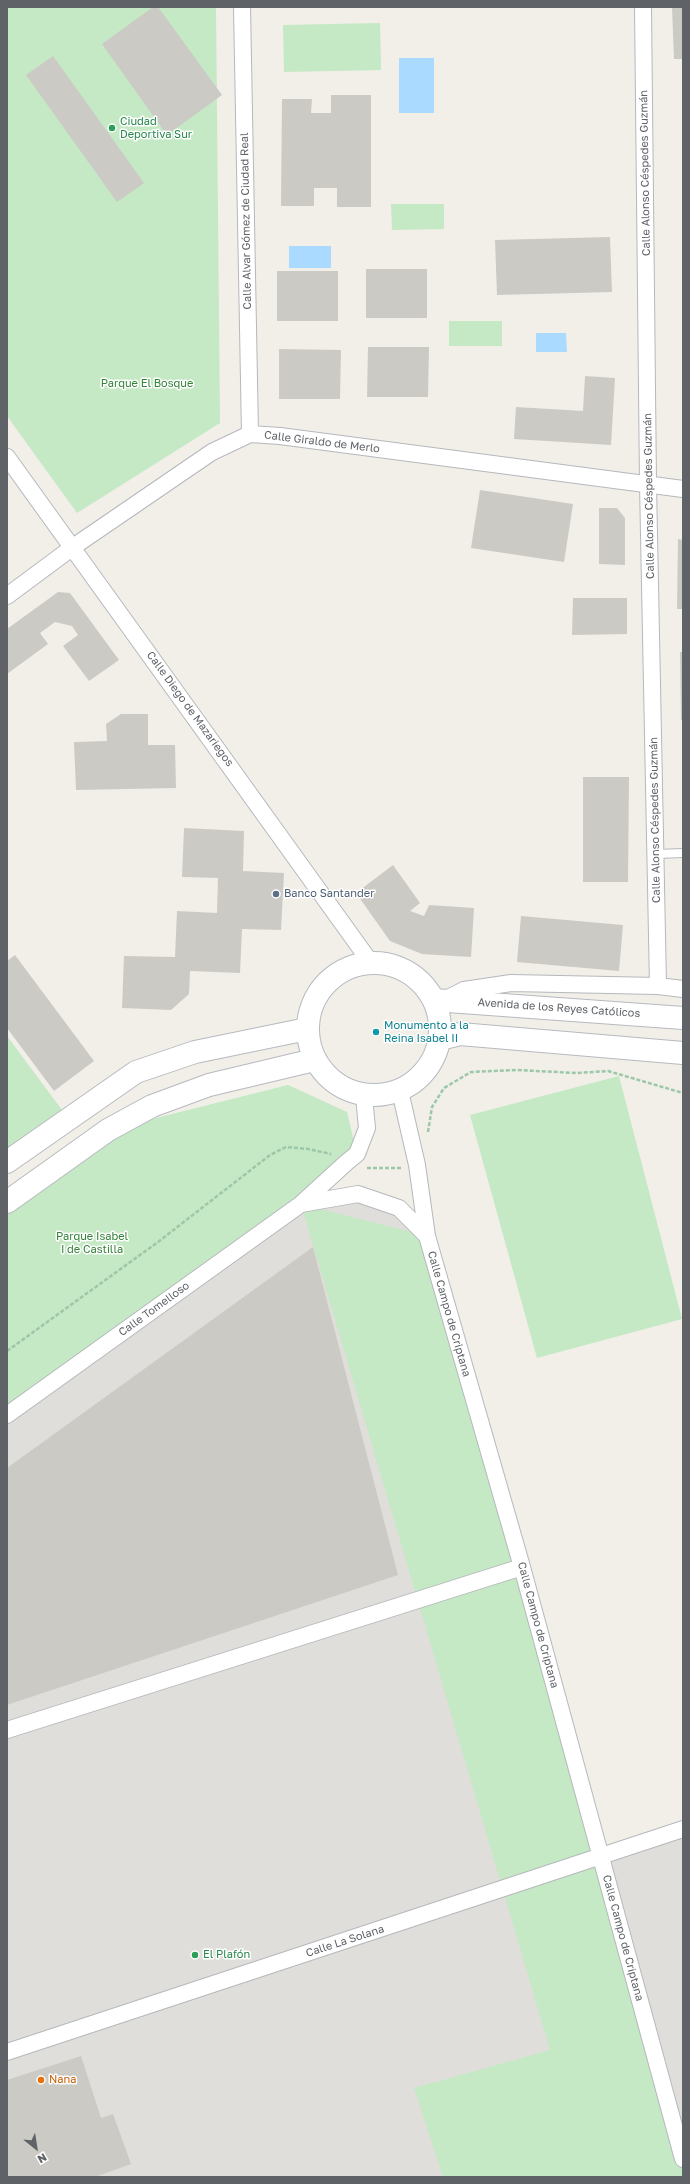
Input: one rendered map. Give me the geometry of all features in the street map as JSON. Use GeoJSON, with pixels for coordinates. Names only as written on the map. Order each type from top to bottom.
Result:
{"type":"FeatureCollection","features":[{"type":"Feature","properties":{"kind":"main road"},"geometry":{"type":"LineString","coordinates":[[371,963],[397,966],[415,977],[439,1000],[438,1010],[440,1039],[430,1065],[417,1080],[400,1091],[364,1096],[341,1088],[330,1080],[314,1060],[307,1029],[310,1011],[314,1000],[328,981],[341,971],[371,963]]}},
{"type":"Feature","properties":{"kind":"main road","name":"Avenida de los Reyes Católicos"},"geometry":{"type":"LineString","coordinates":[[439,1000],[683,1018]]}},
{"type":"Feature","properties":{"kind":"main road"},"geometry":{"type":"LineString","coordinates":[[7,1162],[136,1072],[195,1052],[307,1029]]}},
{"type":"Feature","properties":{"kind":"main road"},"geometry":{"type":"LineString","coordinates":[[440,1039],[460,1034],[675,1055]]}},
{"type":"Feature","properties":{"kind":"main road"},"geometry":{"type":"LineString","coordinates":[[7,1202],[108,1130],[152,1106],[209,1086],[314,1060]]}},
{"type":"Feature","properties":{"kind":"street","name":"Calle Alvar Gómez de Ciudad Real"},"geometry":{"type":"LineString","coordinates":[[242,7],[250,434]]}},
{"type":"Feature","properties":{"kind":"street","name":"Calle Alonso Céspedes Guzmán"},"geometry":{"type":"LineString","coordinates":[[643,7],[648,484],[658,986]]}},
{"type":"Feature","properties":{"kind":"street","name":"Calle Giraldo de Merlo"},"geometry":{"type":"LineString","coordinates":[[7,596],[73,547],[212,452],[250,434],[280,436],[683,489]]}},
{"type":"Feature","properties":{"kind":"street","name":"Calle Diego de Mazariegos"},"geometry":{"type":"LineString","coordinates":[[7,457],[371,963]]}},
{"type":"Feature","properties":{"kind":"street"},"geometry":{"type":"LineString","coordinates":[[439,1000],[464,990],[511,983],[658,986],[683,989]]}},
{"type":"Feature","properties":{"kind":"street","name":"Calle Campo de Criptana"},"geometry":{"type":"LineString","coordinates":[[400,1091],[417,1165],[427,1236],[522,1567],[683,2158]]}},
{"type":"Feature","properties":{"kind":"street","name":"Calle Tomelloso"},"geometry":{"type":"LineString","coordinates":[[7,1415],[301,1204],[357,1154],[367,1128],[364,1096]]}},
{"type":"Feature","properties":{"kind":"street","name":"Calle Tomelloso"},"geometry":{"type":"LineString","coordinates":[[301,1204],[358,1194],[399,1208],[427,1236]]}},
{"type":"Feature","properties":{"kind":"street"},"geometry":{"type":"LineString","coordinates":[[7,1730],[522,1567]]}},
{"type":"Feature","properties":{"kind":"street","name":"Calle La Solana"},"geometry":{"type":"LineString","coordinates":[[7,2052],[683,1829]]}},
{"type":"Feature","properties":{"kind":"lane"},"geometry":{"type":"LineString","coordinates":[[656,854],[683,852]]}},
{"type":"Feature","properties":{"kind":"shaded area"},"geometry":{"type":"Polygon","coordinates":[[[358,1194],[399,1208],[427,1236],[601,1856],[683,1831],[683,2177],[7,2177],[7,1415],[301,1204],[358,1194]]]}},
{"type":"Feature","properties":{"kind":"green space","name":"Ciudad Deportiva Sur"},"geometry":{"type":"Polygon","coordinates":[[[7,7],[216,7],[220,423],[77,513],[7,416],[7,7]]]}},
{"type":"Feature","properties":{"kind":"green space"},"geometry":{"type":"Polygon","coordinates":[[[380,23],[381,70],[284,72],[283,25],[380,23]]]}},
{"type":"Feature","properties":{"kind":"green space"},"geometry":{"type":"Polygon","coordinates":[[[391,204],[444,204],[444,229],[392,230],[391,204]]]}},
{"type":"Feature","properties":{"kind":"green space"},"geometry":{"type":"Polygon","coordinates":[[[449,321],[502,321],[502,346],[449,346],[449,321]]]}},
{"type":"Feature","properties":{"kind":"green space"},"geometry":{"type":"Polygon","coordinates":[[[7,1036],[68,1118],[7,1162],[7,1036]]]}},
{"type":"Feature","properties":{"kind":"green space"},"geometry":{"type":"Polygon","coordinates":[[[619,1076],[682,1319],[537,1358],[470,1115],[619,1076]]]}},
{"type":"Feature","properties":{"kind":"green space","name":"Parque Isabel I de Castilla"},"geometry":{"type":"Polygon","coordinates":[[[288,1085],[347,1112],[357,1154],[7,1407],[7,1202],[108,1130],[288,1085]]]}},
{"type":"Feature","properties":{"kind":"green space"},"geometry":{"type":"Polygon","coordinates":[[[301,1204],[427,1236],[683,2161],[683,2177],[443,2177],[414,2088],[550,2050],[301,1204]]]}},
{"type":"Feature","properties":{"kind":"water"},"geometry":{"type":"Polygon","coordinates":[[[399,58],[434,58],[434,113],[399,113],[399,58]]]}},
{"type":"Feature","properties":{"kind":"water"},"geometry":{"type":"Polygon","coordinates":[[[289,246],[331,246],[331,268],[289,268],[289,246]]]}},
{"type":"Feature","properties":{"kind":"water"},"geometry":{"type":"Polygon","coordinates":[[[536,333],[566,333],[567,352],[536,352],[536,333]]]}},
{"type":"Feature","properties":{"kind":"building"},"geometry":{"type":"Polygon","coordinates":[[[153,7],[158,7],[222,95],[167,135],[102,44],[153,7]]]}},
{"type":"Feature","properties":{"kind":"building"},"geometry":{"type":"Polygon","coordinates":[[[672,7],[683,7],[683,59],[674,59],[672,7]]]}},
{"type":"Feature","properties":{"kind":"building"},"geometry":{"type":"Polygon","coordinates":[[[53,56],[144,183],[117,202],[26,75],[53,56]]]}},
{"type":"Feature","properties":{"kind":"building"},"geometry":{"type":"Polygon","coordinates":[[[331,95],[371,95],[371,207],[337,207],[337,188],[314,188],[314,206],[281,206],[282,99],[312,99],[311,113],[331,113],[331,95]]]}},
{"type":"Feature","properties":{"kind":"building"},"geometry":{"type":"Polygon","coordinates":[[[610,237],[612,292],[497,295],[495,240],[610,237]]]}},
{"type":"Feature","properties":{"kind":"building"},"geometry":{"type":"Polygon","coordinates":[[[366,269],[427,269],[427,318],[366,318],[366,269]]]}},
{"type":"Feature","properties":{"kind":"building"},"geometry":{"type":"Polygon","coordinates":[[[277,271],[338,271],[338,321],[277,321],[277,271]]]}},
{"type":"Feature","properties":{"kind":"building"},"geometry":{"type":"Polygon","coordinates":[[[368,347],[429,347],[428,397],[367,397],[368,347]]]}},
{"type":"Feature","properties":{"kind":"building"},"geometry":{"type":"Polygon","coordinates":[[[279,349],[341,350],[340,399],[279,399],[279,349]]]}},
{"type":"Feature","properties":{"kind":"building"},"geometry":{"type":"Polygon","coordinates":[[[585,376],[615,378],[611,445],[514,439],[516,407],[583,411],[585,376]]]}},
{"type":"Feature","properties":{"kind":"building"},"geometry":{"type":"Polygon","coordinates":[[[480,490],[573,504],[564,562],[471,548],[480,490]]]}},
{"type":"Feature","properties":{"kind":"building"},"geometry":{"type":"Polygon","coordinates":[[[599,508],[617,508],[625,518],[625,565],[599,564],[599,508]]]}},
{"type":"Feature","properties":{"kind":"building"},"geometry":{"type":"Polygon","coordinates":[[[678,539],[683,540],[683,609],[677,609],[678,539]]]}},
{"type":"Feature","properties":{"kind":"building"},"geometry":{"type":"Polygon","coordinates":[[[58,592],[70,593],[119,660],[89,681],[63,646],[78,635],[72,626],[55,622],[40,633],[48,644],[7,674],[7,629],[58,592]]]}},
{"type":"Feature","properties":{"kind":"building"},"geometry":{"type":"Polygon","coordinates":[[[573,598],[627,598],[627,634],[572,635],[573,598]]]}},
{"type":"Feature","properties":{"kind":"building"},"geometry":{"type":"Polygon","coordinates":[[[680,652],[683,652],[683,720],[681,720],[680,652]]]}},
{"type":"Feature","properties":{"kind":"building"},"geometry":{"type":"Polygon","coordinates":[[[121,714],[148,714],[148,745],[175,745],[176,788],[76,790],[74,742],[107,741],[106,724],[121,714]]]}},
{"type":"Feature","properties":{"kind":"building"},"geometry":{"type":"Polygon","coordinates":[[[583,777],[629,777],[628,882],[583,882],[583,777]]]}},
{"type":"Feature","properties":{"kind":"building"},"geometry":{"type":"Polygon","coordinates":[[[184,828],[244,831],[243,871],[284,873],[281,930],[242,929],[240,973],[190,971],[189,994],[171,1010],[122,1008],[124,956],[175,957],[177,911],[217,913],[218,878],[182,877],[184,828]]]}},
{"type":"Feature","properties":{"kind":"building"},"geometry":{"type":"Polygon","coordinates":[[[393,865],[420,903],[410,911],[424,916],[429,905],[474,908],[471,957],[422,954],[390,941],[356,893],[393,865]]]}},
{"type":"Feature","properties":{"kind":"building"},"geometry":{"type":"Polygon","coordinates":[[[521,916],[623,925],[619,971],[517,962],[521,916]]]}},
{"type":"Feature","properties":{"kind":"building"},"geometry":{"type":"Polygon","coordinates":[[[15,955],[94,1061],[54,1091],[7,1028],[7,961],[15,955]]]}},
{"type":"Feature","properties":{"kind":"building"},"geometry":{"type":"Polygon","coordinates":[[[313,1247],[398,1575],[7,1705],[7,1468],[313,1247]]]}},
{"type":"Feature","properties":{"kind":"building"},"geometry":{"type":"Polygon","coordinates":[[[81,2056],[101,2118],[113,2114],[131,2164],[95,2177],[7,2177],[7,2080],[81,2056]]]}},
{"type":"Feature","properties":{"kind":"place","name":"Ciudad Deportiva Sur"},"geometry":{"type":"Point","coordinates":[112,128]}},
{"type":"Feature","properties":{"kind":"place","name":"Banco Santander"},"geometry":{"type":"Point","coordinates":[276,894]}},
{"type":"Feature","properties":{"kind":"place","name":"Monumento a la Reina Isabel II"},"geometry":{"type":"Point","coordinates":[376,1032]}},
{"type":"Feature","properties":{"kind":"place","name":"El Plafón"},"geometry":{"type":"Point","coordinates":[195,1955]}},
{"type":"Feature","properties":{"kind":"place","name":"Nana"},"geometry":{"type":"Point","coordinates":[41,2080]}},
{"type":"Feature","properties":{"kind":"park label","name":"Parque El Bosque"},"geometry":{"type":"Point","coordinates":[147,384]}}]}
